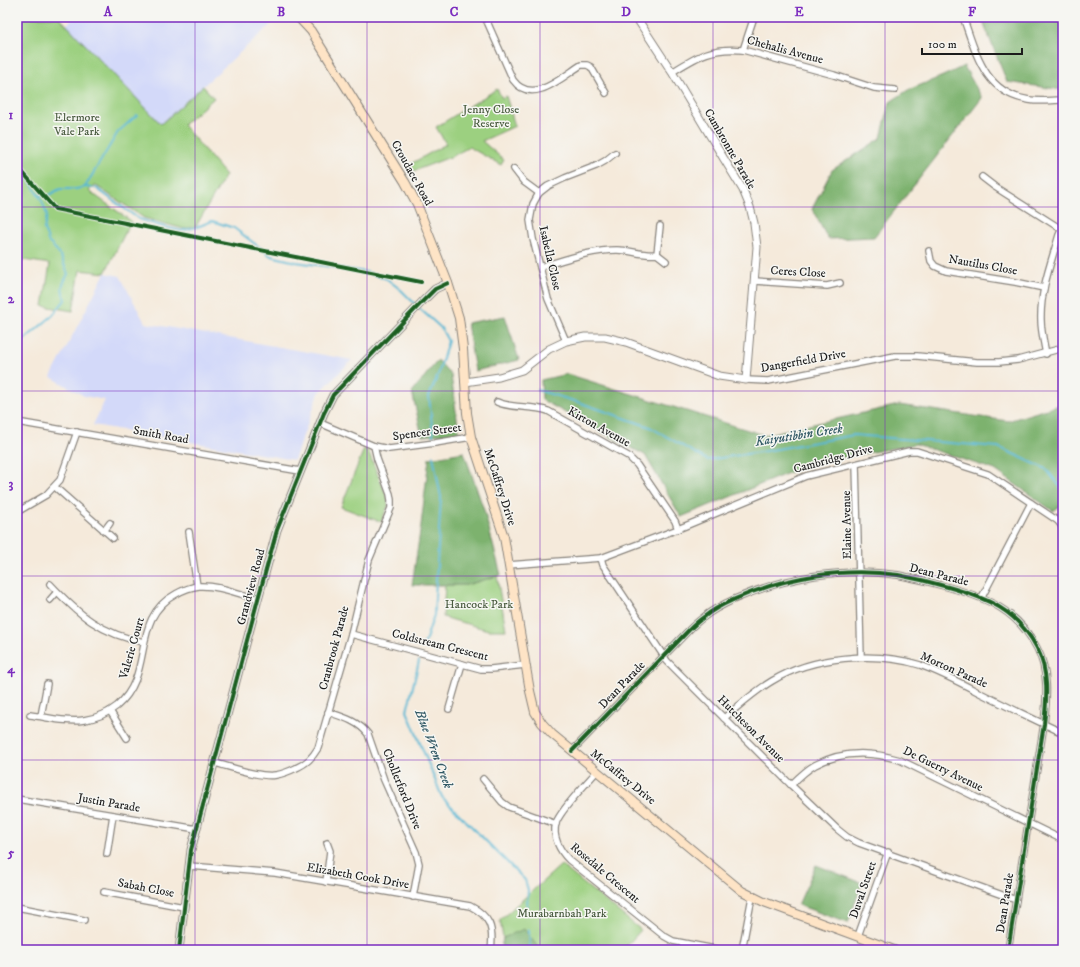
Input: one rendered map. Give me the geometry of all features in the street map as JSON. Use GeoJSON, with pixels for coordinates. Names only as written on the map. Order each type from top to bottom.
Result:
{"type":"FeatureCollection","features":[{"type":"Feature","properties":{"kind":"main road","name":"Croudace Road"},"geometry":{"type":"LineString","coordinates":[[298,17],[316,37],[417,204],[448,283],[459,318],[465,382]]}},
{"type":"Feature","properties":{"kind":"main road","name":"McCaffrey Drive"},"geometry":{"type":"LineString","coordinates":[[465,382],[467,413],[471,437],[504,537],[525,665],[535,712],[542,724],[572,751],[742,891],[752,897],[894,950]]}},
{"type":"Feature","properties":{"kind":"street"},"geometry":{"type":"LineString","coordinates":[[485,17],[517,86],[528,91],[538,91],[581,65],[587,65],[591,68],[606,93]]}},
{"type":"Feature","properties":{"kind":"street","name":"Cambronne Parade"},"geometry":{"type":"LineString","coordinates":[[636,17],[672,72],[739,184],[750,207],[757,247],[746,380]]}},
{"type":"Feature","properties":{"kind":"street"},"geometry":{"type":"LineString","coordinates":[[743,50],[754,17]]}},
{"type":"Feature","properties":{"kind":"street"},"geometry":{"type":"LineString","coordinates":[[964,17],[983,69],[1001,89],[1012,95],[1030,100],[1063,100]]}},
{"type":"Feature","properties":{"kind":"street","name":"Chehalis Avenue"},"geometry":{"type":"LineString","coordinates":[[672,72],[702,54],[718,50],[743,50],[834,75],[874,88],[895,90]]}},
{"type":"Feature","properties":{"kind":"street"},"geometry":{"type":"LineString","coordinates":[[514,169],[524,182],[539,193],[548,186],[605,162],[615,153]]}},
{"type":"Feature","properties":{"kind":"street"},"geometry":{"type":"LineString","coordinates":[[982,177],[995,187],[1062,228],[1044,288],[1041,304],[1041,322],[1046,354]]}},
{"type":"Feature","properties":{"kind":"street","name":"Isabella Close"},"geometry":{"type":"LineString","coordinates":[[539,193],[533,204],[530,220],[533,239],[548,299],[566,341]]}},
{"type":"Feature","properties":{"kind":"street"},"geometry":{"type":"LineString","coordinates":[[657,254],[660,226]]}},
{"type":"Feature","properties":{"kind":"street"},"geometry":{"type":"LineString","coordinates":[[540,267],[597,252],[617,250],[648,255],[657,254],[666,261]]}},
{"type":"Feature","properties":{"kind":"street","name":"Nautilus Close"},"geometry":{"type":"LineString","coordinates":[[929,251],[931,261],[935,266],[946,271],[1044,288]]}},
{"type":"Feature","properties":{"kind":"street","name":"Ceres Close"},"geometry":{"type":"LineString","coordinates":[[755,281],[828,286],[840,283]]}},
{"type":"Feature","properties":{"kind":"street","name":"Grandview Road"},"geometry":{"type":"LineString","coordinates":[[179,950],[189,866],[197,830],[258,599],[278,530],[300,471],[333,395],[434,289],[448,283]]}},
{"type":"Feature","properties":{"kind":"street","name":"Dangerfield Drive"},"geometry":{"type":"LineString","coordinates":[[465,382],[498,377],[522,370],[549,349],[566,341],[585,337],[605,337],[626,342],[719,376],[746,380],[768,381],[895,356],[917,356],[977,362],[999,362],[1018,360],[1046,354],[1063,348]]}},
{"type":"Feature","properties":{"kind":"street","name":"Kirton Avenue"},"geometry":{"type":"LineString","coordinates":[[497,402],[504,405],[542,409],[620,450],[637,465],[675,521],[678,529]]}},
{"type":"Feature","properties":{"kind":"street","name":"Smith Road"},"geometry":{"type":"LineString","coordinates":[[17,422],[300,471]]}},
{"type":"Feature","properties":{"kind":"street","name":"Spencer Street"},"geometry":{"type":"LineString","coordinates":[[320,423],[374,446],[389,449],[405,448],[471,437]]}},
{"type":"Feature","properties":{"kind":"street"},"geometry":{"type":"LineString","coordinates":[[17,512],[46,495],[55,487],[64,473],[77,432]]}},
{"type":"Feature","properties":{"kind":"street","name":"Cranbrook Parade"},"geometry":{"type":"LineString","coordinates":[[215,763],[264,775],[275,776],[306,764],[318,748],[351,634],[369,560],[390,508],[390,494],[377,459],[374,446]]}},
{"type":"Feature","properties":{"kind":"street","name":"Cambridge Drive"},"geometry":{"type":"LineString","coordinates":[[601,558],[678,529],[806,476],[908,451],[917,451],[988,474],[1031,503],[1060,520],[1063,528]]}},
{"type":"Feature","properties":{"kind":"street","name":"Elaine Avenue"},"geometry":{"type":"LineString","coordinates":[[856,464],[861,657]]}},
{"type":"Feature","properties":{"kind":"street"},"geometry":{"type":"LineString","coordinates":[[55,487],[113,538]]}},
{"type":"Feature","properties":{"kind":"street"},"geometry":{"type":"LineString","coordinates":[[982,597],[1031,503]]}},
{"type":"Feature","properties":{"kind":"street"},"geometry":{"type":"LineString","coordinates":[[104,531],[110,523]]}},
{"type":"Feature","properties":{"kind":"street"},"geometry":{"type":"LineString","coordinates":[[189,532],[197,586]]}},
{"type":"Feature","properties":{"kind":"street"},"geometry":{"type":"LineString","coordinates":[[508,565],[601,558]]}},
{"type":"Feature","properties":{"kind":"street","name":"Hutcheson Avenue"},"geometry":{"type":"LineString","coordinates":[[601,558],[603,565],[664,656],[724,718],[837,829],[847,837],[859,842],[1016,900]]}},
{"type":"Feature","properties":{"kind":"street","name":"Dean Parade"},"geometry":{"type":"LineString","coordinates":[[572,751],[704,617],[725,604],[749,593],[784,582],[821,574],[859,573],[897,575],[928,581],[982,597],[1003,609],[1016,619],[1037,648],[1044,666],[1046,679],[1047,703],[1008,950]]}},
{"type":"Feature","properties":{"kind":"street"},"geometry":{"type":"LineString","coordinates":[[50,584],[79,613],[103,629],[128,639],[144,642]]}},
{"type":"Feature","properties":{"kind":"street","name":"Valerie Court"},"geometry":{"type":"LineString","coordinates":[[30,715],[76,721],[97,718],[110,711],[127,696],[133,686],[140,669],[144,642],[150,621],[162,603],[183,590],[197,586],[221,589],[258,599]]}},
{"type":"Feature","properties":{"kind":"street"},"geometry":{"type":"LineString","coordinates":[[50,600],[57,592]]}},
{"type":"Feature","properties":{"kind":"street","name":"Coldstream Crescent"},"geometry":{"type":"LineString","coordinates":[[351,634],[486,669],[525,665]]}},
{"type":"Feature","properties":{"kind":"street","name":"Morton Parade"},"geometry":{"type":"LineString","coordinates":[[724,718],[773,681],[788,674],[818,662],[861,657],[904,661],[934,670],[1063,733]]}},
{"type":"Feature","properties":{"kind":"street"},"geometry":{"type":"LineString","coordinates":[[449,709],[462,664]]}},
{"type":"Feature","properties":{"kind":"street"},"geometry":{"type":"LineString","coordinates":[[41,716],[47,684]]}},
{"type":"Feature","properties":{"kind":"street"},"geometry":{"type":"LineString","coordinates":[[110,711],[127,738]]}},
{"type":"Feature","properties":{"kind":"street","name":"Chollerford Drive"},"geometry":{"type":"LineString","coordinates":[[328,712],[352,720],[364,728],[368,734],[384,780],[416,852],[419,864],[413,897]]}},
{"type":"Feature","properties":{"kind":"street","name":"De Guerry Avenue"},"geometry":{"type":"LineString","coordinates":[[791,785],[814,766],[832,757],[857,752],[877,754],[900,760],[1063,840]]}},
{"type":"Feature","properties":{"kind":"street"},"geometry":{"type":"LineString","coordinates":[[483,779],[502,802],[509,807],[556,824],[563,812],[597,771]]}},
{"type":"Feature","properties":{"kind":"street","name":"Justin Parade"},"geometry":{"type":"LineString","coordinates":[[17,799],[197,830]]}},
{"type":"Feature","properties":{"kind":"street"},"geometry":{"type":"LineString","coordinates":[[107,854],[113,815]]}},
{"type":"Feature","properties":{"kind":"street","name":"Rosedale Crescent"},"geometry":{"type":"LineString","coordinates":[[556,824],[557,842],[561,852],[664,936],[673,941],[720,950]]}},
{"type":"Feature","properties":{"kind":"street"},"geometry":{"type":"LineString","coordinates":[[326,882],[330,851],[328,843]]}},
{"type":"Feature","properties":{"kind":"street","name":"Duval Street"},"geometry":{"type":"LineString","coordinates":[[858,936],[888,852]]}},
{"type":"Feature","properties":{"kind":"street","name":"Elizabeth Cook Drive"},"geometry":{"type":"LineString","coordinates":[[189,866],[275,873],[470,906],[480,911],[488,919],[491,928],[491,950]]}},
{"type":"Feature","properties":{"kind":"street","name":"Sabah Close"},"geometry":{"type":"LineString","coordinates":[[104,892],[184,907]]}},
{"type":"Feature","properties":{"kind":"street"},"geometry":{"type":"LineString","coordinates":[[742,950],[752,897]]}},
{"type":"Feature","properties":{"kind":"street"},"geometry":{"type":"LineString","coordinates":[[17,907],[84,920]]}},
{"type":"Feature","properties":{"kind":"shaded area"},"geometry":{"type":"Polygon","coordinates":[[[75,17],[279,17],[161,124],[66,25],[75,17]]]}},
{"type":"Feature","properties":{"kind":"shaded area"},"geometry":{"type":"Polygon","coordinates":[[[105,273],[120,276],[145,323],[352,360],[319,393],[294,460],[93,425],[105,400],[84,396],[51,377],[105,273]]]}},
{"type":"Feature","properties":{"kind":"green space","name":"Elermore Vale Park"},"geometry":{"type":"Polygon","coordinates":[[[17,17],[59,17],[161,124],[203,86],[214,98],[183,125],[226,175],[196,226],[184,229],[144,218],[95,185],[89,191],[131,221],[105,273],[80,270],[73,311],[43,306],[50,264],[17,259],[17,17]]]}},
{"type":"Feature","properties":{"kind":"green space"},"geometry":{"type":"Polygon","coordinates":[[[981,17],[1063,17],[1063,90],[1007,82],[981,17]]]}},
{"type":"Feature","properties":{"kind":"green space"},"geometry":{"type":"Polygon","coordinates":[[[964,66],[982,98],[874,237],[828,239],[812,209],[832,170],[881,138],[890,102],[908,90],[964,66]]]}},
{"type":"Feature","properties":{"kind":"green space","name":"Jenny Close Reserve"},"geometry":{"type":"Polygon","coordinates":[[[497,89],[502,98],[506,96],[515,126],[482,141],[504,160],[501,165],[469,147],[453,156],[411,172],[407,166],[446,144],[436,127],[497,89]]]}},
{"type":"Feature","properties":{"kind":"green space"},"geometry":{"type":"Polygon","coordinates":[[[505,316],[519,360],[475,371],[467,323],[505,316]]]}},
{"type":"Feature","properties":{"kind":"green space"},"geometry":{"type":"Polygon","coordinates":[[[438,360],[451,375],[459,433],[422,436],[412,392],[438,360]]]}},
{"type":"Feature","properties":{"kind":"green space"},"geometry":{"type":"Polygon","coordinates":[[[567,374],[764,435],[899,405],[1008,421],[1063,404],[1063,504],[1053,511],[995,470],[916,444],[813,463],[681,517],[645,455],[542,400],[541,380],[567,374]]]}},
{"type":"Feature","properties":{"kind":"green space"},"geometry":{"type":"Polygon","coordinates":[[[364,449],[368,451],[388,499],[388,506],[381,522],[341,507],[364,449]]]}},
{"type":"Feature","properties":{"kind":"green space"},"geometry":{"type":"Polygon","coordinates":[[[464,452],[484,510],[501,575],[466,585],[412,585],[429,458],[464,452]]]}},
{"type":"Feature","properties":{"kind":"green space","name":"Hancock Park"},"geometry":{"type":"Polygon","coordinates":[[[497,576],[506,630],[488,630],[443,617],[445,585],[466,585],[497,576]]]}},
{"type":"Feature","properties":{"kind":"green space","name":"Murabarnbah Park"},"geometry":{"type":"Polygon","coordinates":[[[561,865],[641,930],[623,950],[501,950],[503,938],[500,920],[561,865]]]}},
{"type":"Feature","properties":{"kind":"green space"},"geometry":{"type":"Polygon","coordinates":[[[816,865],[862,883],[848,923],[798,905],[816,865]]]}},
{"type":"Feature","properties":{"kind":"green space"},"geometry":{"type":"Polygon","coordinates":[[[524,929],[540,950],[501,950],[503,938],[524,929]]]}},
{"type":"Feature","properties":{"kind":"waterway"},"geometry":{"type":"LineString","coordinates":[[85,187],[118,132],[137,115]]}},
{"type":"Feature","properties":{"kind":"waterway"},"geometry":{"type":"LineString","coordinates":[[17,161],[21,163],[24,171],[42,201],[47,215],[44,229],[49,243],[61,257],[68,274],[62,287],[65,300],[52,316],[17,346]]}},
{"type":"Feature","properties":{"kind":"waterway","name":"Blue Wren Creek"},"geometry":{"type":"LineString","coordinates":[[40,195],[47,196],[60,189],[76,189],[85,187],[96,188],[139,219],[164,227],[181,231],[212,221],[234,228],[271,256],[296,262],[366,272],[387,279],[416,305]]}},
{"type":"Feature","properties":{"kind":"waterway","name":"Blue Wren Creek"},"geometry":{"type":"LineString","coordinates":[[419,308],[441,328],[448,341],[438,375],[429,396],[433,436]]}},
{"type":"Feature","properties":{"kind":"waterway","name":"Kaiyutibbin Creek"},"geometry":{"type":"LineString","coordinates":[[537,390],[581,403],[650,427],[707,460],[854,435],[998,447],[1046,469],[1063,490]]}},
{"type":"Feature","properties":{"kind":"waterway","name":"Blue Wren Creek"},"geometry":{"type":"LineString","coordinates":[[424,645],[434,615],[441,497],[433,456]]}},
{"type":"Feature","properties":{"kind":"waterway","name":"Blue Wren Creek"},"geometry":{"type":"LineString","coordinates":[[419,661],[407,711],[442,797],[525,880],[528,890],[527,906]]}},
{"type":"Feature","properties":{"kind":"waterway","name":"Blue Wren Creek"},"geometry":{"type":"LineString","coordinates":[[529,930],[530,950]]}},
{"type":"Feature","properties":{"kind":"cycle path"},"geometry":{"type":"LineString","coordinates":[[17,166],[55,209],[421,282]]}},
{"type":"Feature","properties":{"kind":"cycle path"},"geometry":{"type":"LineString","coordinates":[[179,950],[191,850],[258,599],[277,530],[324,413],[333,395],[435,289],[448,283]]}},
{"type":"Feature","properties":{"kind":"cycle path"},"geometry":{"type":"LineString","coordinates":[[572,751],[698,622],[719,607],[754,591],[815,576],[856,572],[898,575],[962,591],[988,601],[1000,607],[1010,615],[1029,635],[1041,657],[1044,666],[1046,685],[1044,724],[1008,950]]}}]}
